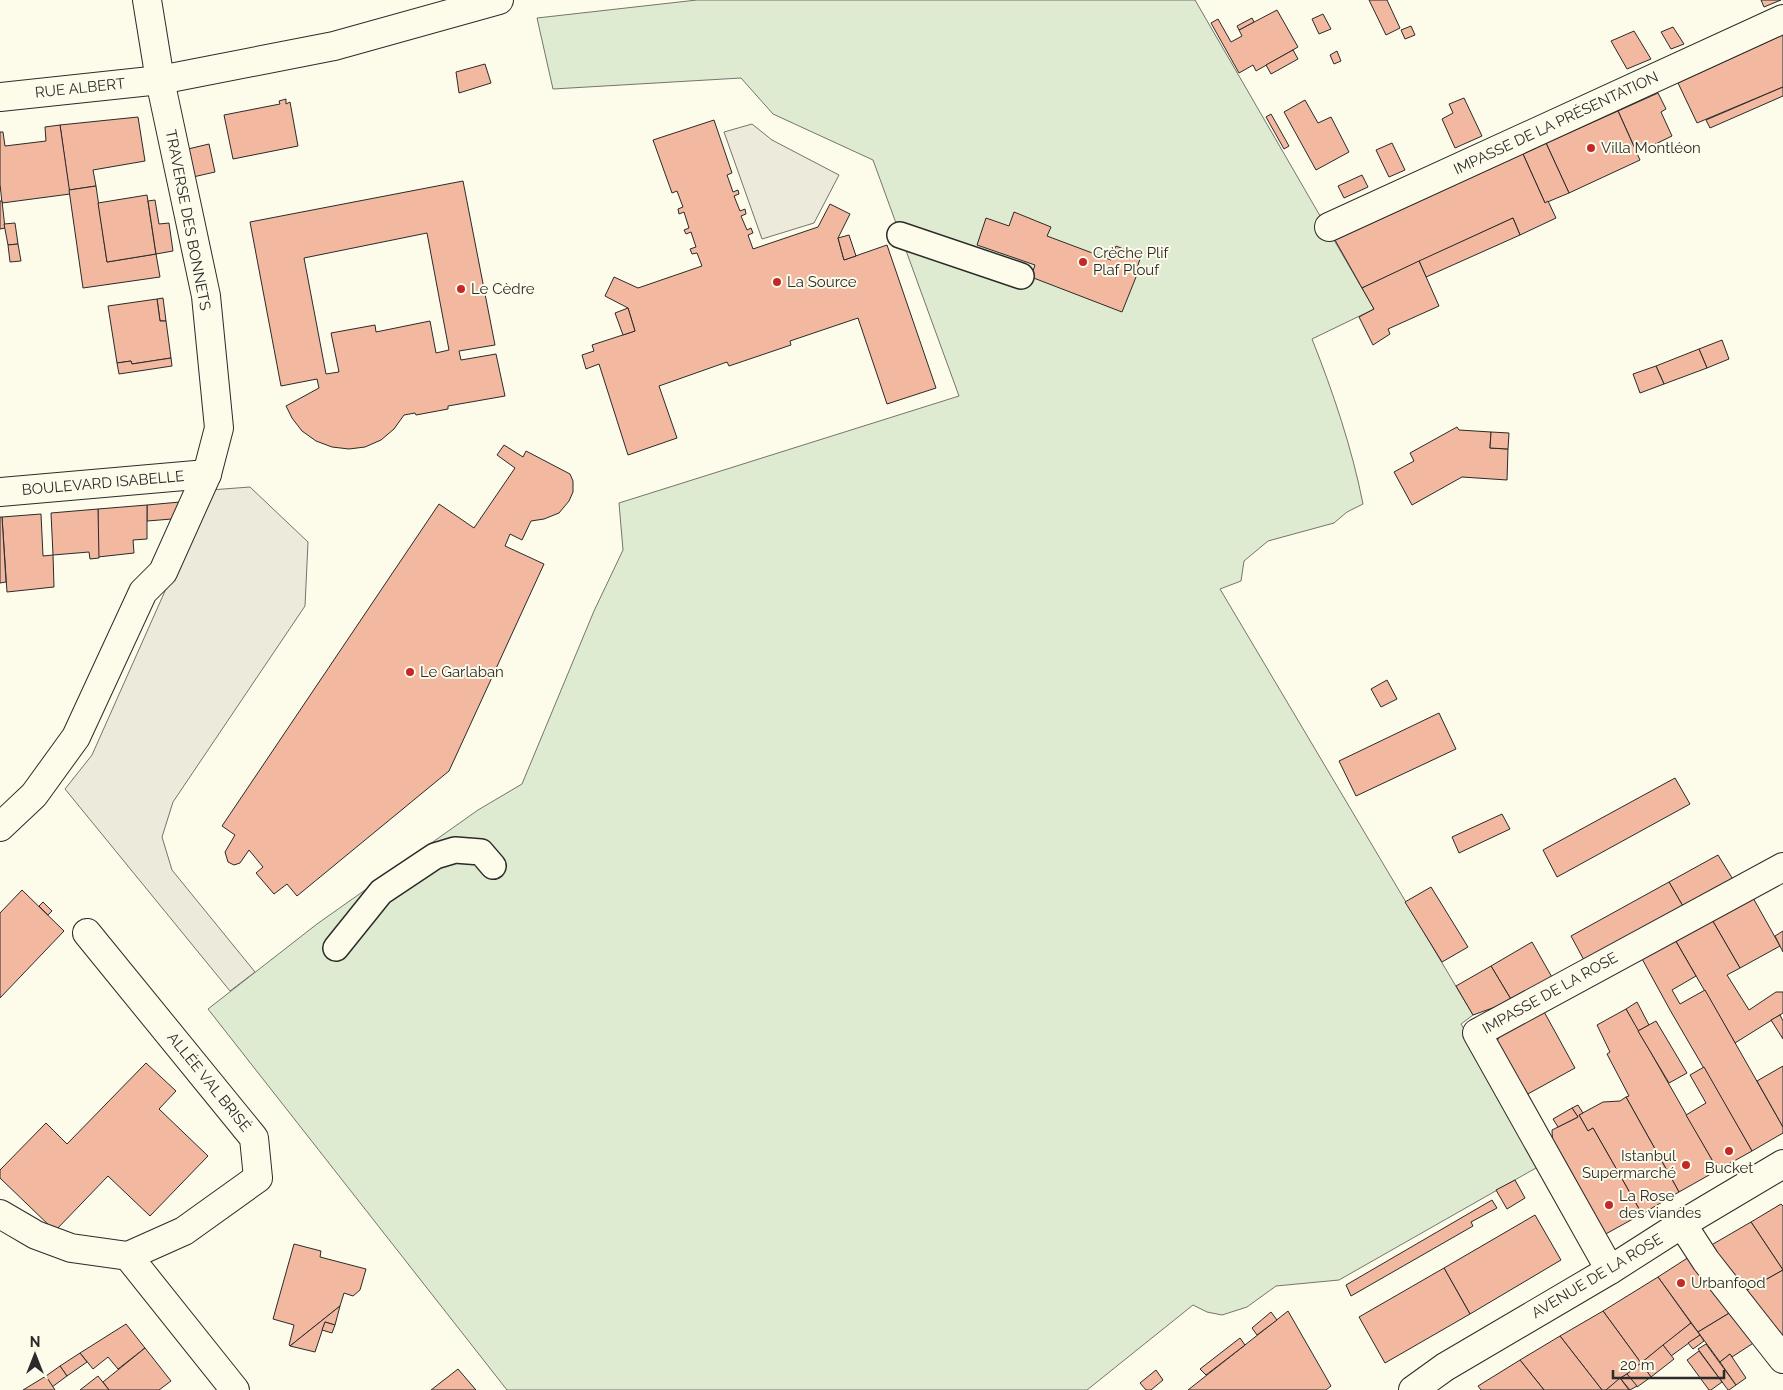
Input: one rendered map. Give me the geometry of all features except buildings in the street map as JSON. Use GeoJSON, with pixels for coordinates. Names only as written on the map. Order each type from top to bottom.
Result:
{"type":"FeatureCollection","features":[{"type":"Feature","properties":{"kind":"street","name":"TRAVERSE DES BONNETS"},"geometry":{"type":"LineString","coordinates":[[0,827],[34,795],[76,737],[143,592],[163,572],[207,474],[219,428],[206,296],[160,80],[147,0]]}},
{"type":"Feature","properties":{"kind":"street"},"geometry":{"type":"LineString","coordinates":[[160,80],[334,46],[499,0]]}},
{"type":"Feature","properties":{"kind":"street","name":"IMPASSE DE LA PRÉSENTATION"},"geometry":{"type":"LineString","coordinates":[[1329,227],[1783,19]]}},
{"type":"Feature","properties":{"kind":"street","name":"RUE ALBERT"},"geometry":{"type":"LineString","coordinates":[[0,97],[160,80]]}},
{"type":"Feature","properties":{"kind":"street"},"geometry":{"type":"LineString","coordinates":[[900,235],[1021,276]]}},
{"type":"Feature","properties":{"kind":"street","name":"BOULEVARD ISABELLE"},"geometry":{"type":"LineString","coordinates":[[0,492],[207,474]]}},
{"type":"Feature","properties":{"kind":"street"},"geometry":{"type":"LineString","coordinates":[[336,948],[381,892],[435,856],[455,850],[481,852],[493,866]]}},
{"type":"Feature","properties":{"kind":"street","name":"IMPASSE DE LA ROSE"},"geometry":{"type":"LineString","coordinates":[[1610,1270],[1477,1033],[1783,867]]}},
{"type":"Feature","properties":{"kind":"street","name":"ALLÉE VAL BRISÉ"},"geometry":{"type":"LineString","coordinates":[[88,933],[254,1138],[258,1178],[184,1231],[128,1256]]}},
{"type":"Feature","properties":{"kind":"street","name":"AVENUE DE LA ROSE"},"geometry":{"type":"LineString","coordinates":[[1413,1390],[1445,1367],[1610,1270],[1682,1224],[1783,1164]]}},
{"type":"Feature","properties":{"kind":"street"},"geometry":{"type":"LineString","coordinates":[[0,1214],[36,1235],[71,1248],[128,1256],[235,1390]]}},
{"type":"Feature","properties":{"kind":"street"},"geometry":{"type":"LineString","coordinates":[[1682,1224],[1706,1260],[1783,1359]]}},
{"type":"Feature","properties":{"kind":"green space"},"geometry":{"type":"Polygon","coordinates":[[[697,0],[1195,0],[1374,309],[1312,339],[1341,420],[1363,504],[1347,512],[1334,523],[1268,541],[1244,561],[1241,581],[1220,589],[1473,1015],[1461,1024],[1543,1164],[1339,1280],[1276,1286],[1247,1307],[1222,1315],[1207,1312],[1193,1305],[1087,1390],[507,1390],[208,1009],[317,924],[478,810],[522,784],[594,611],[623,550],[619,503],[959,396],[873,160],[773,114],[741,78],[553,89],[537,18],[697,0]]]}},
{"type":"Feature","properties":{"kind":"shaded area"},"geometry":{"type":"Polygon","coordinates":[[[752,124],[772,140],[839,175],[814,223],[762,239],[724,132],[752,124]]]}},
{"type":"Feature","properties":{"kind":"shaded area"},"geometry":{"type":"Polygon","coordinates":[[[250,487],[308,542],[305,606],[173,802],[162,837],[172,870],[255,972],[230,991],[65,789],[92,755],[210,490],[250,487]]]}},
{"type":"Feature","properties":{"kind":"place","name":"Villa Montléon"},"geometry":{"type":"Point","coordinates":[1591,148]}},
{"type":"Feature","properties":{"kind":"place","name":"Crèche Plif Plaf Plouf"},"geometry":{"type":"Point","coordinates":[1083,262]}},
{"type":"Feature","properties":{"kind":"place","name":"La Source"},"geometry":{"type":"Point","coordinates":[777,282]}},
{"type":"Feature","properties":{"kind":"place","name":"Le Cèdre"},"geometry":{"type":"Point","coordinates":[461,289]}},
{"type":"Feature","properties":{"kind":"place","name":"Le Garlaban"},"geometry":{"type":"Point","coordinates":[410,672]}},
{"type":"Feature","properties":{"kind":"place","name":"Bucket"},"geometry":{"type":"Point","coordinates":[1729,1151]}},
{"type":"Feature","properties":{"kind":"place","name":"Istanbul Supermarché"},"geometry":{"type":"Point","coordinates":[1686,1165]}},
{"type":"Feature","properties":{"kind":"place","name":"La Rose des viandes"},"geometry":{"type":"Point","coordinates":[1609,1205]}},
{"type":"Feature","properties":{"kind":"place","name":"Urbanfood"},"geometry":{"type":"Point","coordinates":[1681,1283]}}]}
